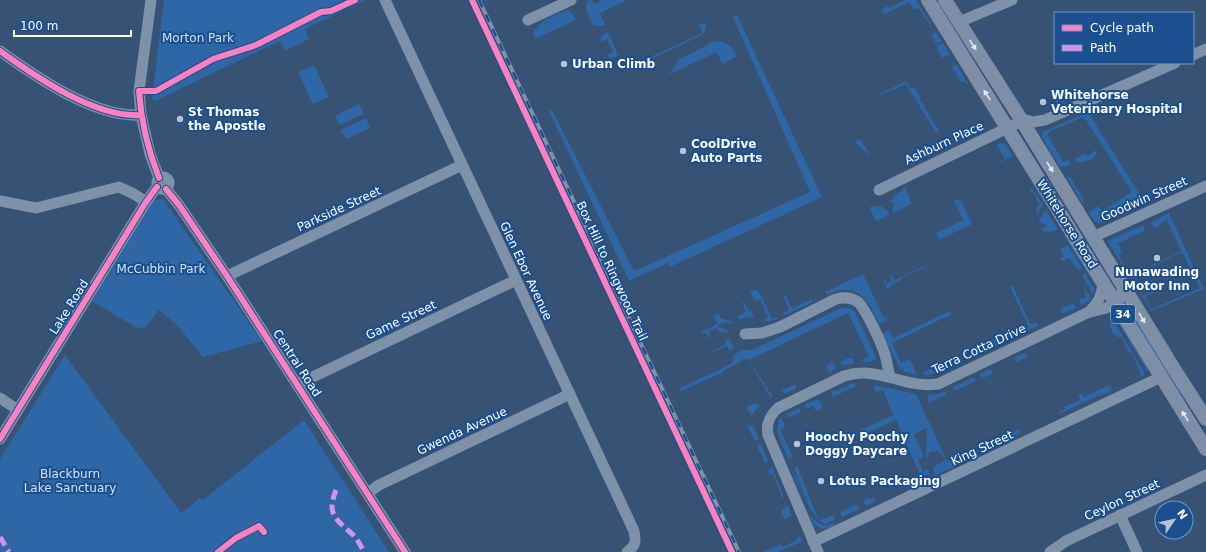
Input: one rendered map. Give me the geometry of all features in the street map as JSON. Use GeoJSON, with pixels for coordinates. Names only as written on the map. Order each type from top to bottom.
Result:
{"type":"FeatureCollection","features":[{"type":"Feature","properties":{"kind":"main road","name":"Whitehorse Road"},"geometry":{"type":"LineString","coordinates":[[928,0],[1206,449]]}},
{"type":"Feature","properties":{"kind":"main road","name":"Whitehorse Road"},"geometry":{"type":"LineString","coordinates":[[945,0],[1206,419]]}},
{"type":"Feature","properties":{"kind":"street","name":"Central Road"},"geometry":{"type":"LineString","coordinates":[[150,0],[139,91],[141,114],[150,154],[161,184],[179,205],[227,276],[405,552]]}},
{"type":"Feature","properties":{"kind":"street","name":"Glen Ebor Avenue"},"geometry":{"type":"LineString","coordinates":[[385,0],[634,531],[636,538],[635,544],[633,548],[627,552]]}},
{"type":"Feature","properties":{"kind":"street"},"geometry":{"type":"LineString","coordinates":[[528,20],[571,0]]}},
{"type":"Feature","properties":{"kind":"street"},"geometry":{"type":"LineString","coordinates":[[959,22],[1012,0]]}},
{"type":"Feature","properties":{"kind":"street"},"geometry":{"type":"LineString","coordinates":[[1194,55],[1206,50]]}},
{"type":"Feature","properties":{"kind":"street"},"geometry":{"type":"LineString","coordinates":[[0,51],[38,78],[85,102],[118,114],[141,114]]}},
{"type":"Feature","properties":{"kind":"street"},"geometry":{"type":"LineString","coordinates":[[1020,119],[1033,122],[1045,120],[1173,64]]}},
{"type":"Feature","properties":{"kind":"street","name":"Ashburn Place"},"geometry":{"type":"LineString","coordinates":[[879,190],[1007,128],[1020,119]]}},
{"type":"Feature","properties":{"kind":"street"},"geometry":{"type":"LineString","coordinates":[[1034,141],[1038,129],[1045,120]]}},
{"type":"Feature","properties":{"kind":"street","name":"Parkside Street"},"geometry":{"type":"LineString","coordinates":[[227,276],[462,165]]}},
{"type":"Feature","properties":{"kind":"street","name":"Lake Road"},"geometry":{"type":"LineString","coordinates":[[0,439],[146,202],[161,184]]}},
{"type":"Feature","properties":{"kind":"street","name":"Goodwin Street"},"geometry":{"type":"LineString","coordinates":[[1093,237],[1206,186]]}},
{"type":"Feature","properties":{"kind":"street"},"geometry":{"type":"LineString","coordinates":[[0,201],[36,208],[119,187],[146,202]]}},
{"type":"Feature","properties":{"kind":"street","name":"Game Street"},"geometry":{"type":"LineString","coordinates":[[298,384],[516,280]]}},
{"type":"Feature","properties":{"kind":"street","name":"Terra Cotta Drive"},"geometry":{"type":"LineString","coordinates":[[1089,312],[1099,302],[1103,282]]}},
{"type":"Feature","properties":{"kind":"street"},"geometry":{"type":"LineString","coordinates":[[1116,303],[1120,298],[1123,286]]}},
{"type":"Feature","properties":{"kind":"street"},"geometry":{"type":"LineString","coordinates":[[745,334],[762,333],[836,299],[844,297],[851,299],[857,301],[863,307],[884,352],[890,377]]}},
{"type":"Feature","properties":{"kind":"street","name":"Terra Cotta Drive"},"geometry":{"type":"LineString","coordinates":[[815,547],[768,436],[768,420],[778,408],[844,376],[854,373],[864,372],[919,385],[938,384],[1089,312],[1099,310],[1116,303]]}},
{"type":"Feature","properties":{"kind":"street","name":"King Street"},"geometry":{"type":"LineString","coordinates":[[815,547],[1161,377]]}},
{"type":"Feature","properties":{"kind":"street","name":"Gwenda Avenue"},"geometry":{"type":"LineString","coordinates":[[368,493],[379,484],[570,394]]}},
{"type":"Feature","properties":{"kind":"street"},"geometry":{"type":"LineString","coordinates":[[0,398],[18,410]]}},
{"type":"Feature","properties":{"kind":"street","name":"Ceylon Street"},"geometry":{"type":"LineString","coordinates":[[1050,552],[1066,541],[1206,475]]}},
{"type":"Feature","properties":{"kind":"street"},"geometry":{"type":"LineString","coordinates":[[1120,515],[1137,552]]}},
{"type":"Feature","properties":{"kind":"green space","name":"Morton Park"},"geometry":{"type":"Polygon","coordinates":[[[164,0],[366,0],[305,29],[309,39],[285,51],[280,41],[155,101],[152,99],[164,0]]]}},
{"type":"Feature","properties":{"kind":"green space"},"geometry":{"type":"Polygon","coordinates":[[[589,0],[592,0],[594,4],[601,0],[627,0],[600,13],[605,25],[599,26],[593,25],[587,12],[586,5],[589,0]]]}},
{"type":"Feature","properties":{"kind":"green space"},"geometry":{"type":"Polygon","coordinates":[[[906,0],[916,0],[931,24],[929,24],[919,8],[914,10],[910,2],[884,14],[882,9],[888,6],[889,8],[906,0]]]}},
{"type":"Feature","properties":{"kind":"green space"},"geometry":{"type":"Polygon","coordinates":[[[567,10],[573,14],[576,20],[535,39],[533,33],[539,25],[553,16],[567,10]]]}},
{"type":"Feature","properties":{"kind":"green space"},"geometry":{"type":"Polygon","coordinates":[[[737,15],[822,197],[670,267],[668,263],[629,281],[549,111],[552,110],[634,271],[810,192],[733,17],[737,15]]]}},
{"type":"Feature","properties":{"kind":"green space"},"geometry":{"type":"Polygon","coordinates":[[[705,22],[705,30],[700,36],[630,69],[629,67],[702,33],[699,25],[705,22]]]}},
{"type":"Feature","properties":{"kind":"green space"},"geometry":{"type":"Polygon","coordinates":[[[608,32],[618,55],[612,58],[608,57],[607,55],[613,52],[607,39],[601,42],[602,36],[608,32]]]}},
{"type":"Feature","properties":{"kind":"green space"},"geometry":{"type":"Polygon","coordinates":[[[936,32],[942,41],[936,44],[931,34],[936,32]]]}},
{"type":"Feature","properties":{"kind":"green space"},"geometry":{"type":"Polygon","coordinates":[[[718,41],[730,46],[737,56],[722,64],[717,52],[668,75],[678,60],[713,42],[718,41]]]}},
{"type":"Feature","properties":{"kind":"green space"},"geometry":{"type":"Polygon","coordinates":[[[943,43],[950,54],[942,58],[936,46],[943,43]]]}},
{"type":"Feature","properties":{"kind":"green space"},"geometry":{"type":"Polygon","coordinates":[[[956,64],[968,84],[967,85],[964,81],[961,82],[952,67],[956,64]]]}},
{"type":"Feature","properties":{"kind":"green space"},"geometry":{"type":"Polygon","coordinates":[[[314,65],[329,97],[313,104],[298,72],[314,65]]]}},
{"type":"Feature","properties":{"kind":"green space"},"geometry":{"type":"Polygon","coordinates":[[[906,81],[911,89],[914,87],[921,97],[919,98],[939,131],[936,133],[906,84],[881,95],[880,94],[906,81]]]}},
{"type":"Feature","properties":{"kind":"green space"},"geometry":{"type":"Polygon","coordinates":[[[1053,89],[1059,103],[1065,102],[1038,113],[1057,105],[1050,90],[1053,89]]]}},
{"type":"Feature","properties":{"kind":"green space"},"geometry":{"type":"Polygon","coordinates":[[[359,104],[364,114],[339,125],[335,116],[359,104]]]}},
{"type":"Feature","properties":{"kind":"green space"},"geometry":{"type":"Polygon","coordinates":[[[1088,112],[1145,203],[1100,223],[1095,222],[1089,213],[1098,206],[1102,211],[1132,192],[1086,120],[1081,118],[1047,134],[1063,162],[1068,160],[1070,161],[1071,164],[1067,166],[1060,167],[1042,137],[1043,132],[1088,112]]]}},
{"type":"Feature","properties":{"kind":"green space"},"geometry":{"type":"Polygon","coordinates":[[[366,118],[370,128],[346,139],[341,130],[366,118]]]}},
{"type":"Feature","properties":{"kind":"green space"},"geometry":{"type":"Polygon","coordinates":[[[860,139],[871,156],[854,142],[860,139]]]}},
{"type":"Feature","properties":{"kind":"green space"},"geometry":{"type":"Polygon","coordinates":[[[1001,143],[1005,144],[1013,156],[999,163],[998,162],[1005,159],[997,145],[1001,143]]]}},
{"type":"Feature","properties":{"kind":"green space"},"geometry":{"type":"Polygon","coordinates":[[[1096,150],[1096,155],[1090,160],[1079,163],[1076,161],[1076,156],[1077,158],[1085,153],[1087,156],[1096,150]]]}},
{"type":"Feature","properties":{"kind":"green space"},"geometry":{"type":"Polygon","coordinates":[[[1066,176],[1070,177],[1083,198],[1083,204],[1066,176]]]}},
{"type":"Feature","properties":{"kind":"green space"},"geometry":{"type":"Polygon","coordinates":[[[905,187],[912,204],[893,213],[892,210],[895,204],[889,202],[905,187]]]}},
{"type":"Feature","properties":{"kind":"green space"},"geometry":{"type":"Polygon","coordinates":[[[1032,188],[1043,205],[1037,213],[1036,209],[1039,204],[1033,192],[1031,193],[1030,189],[1032,188]]]}},
{"type":"Feature","properties":{"kind":"green space","name":"McCubbin Park"},"geometry":{"type":"Polygon","coordinates":[[[163,199],[262,341],[203,357],[178,326],[159,310],[146,327],[137,328],[92,301],[154,200],[163,199]]]}},
{"type":"Feature","properties":{"kind":"green space"},"geometry":{"type":"Polygon","coordinates":[[[958,199],[961,201],[972,224],[939,240],[936,233],[963,220],[954,201],[958,199]]]}},
{"type":"Feature","properties":{"kind":"green space"},"geometry":{"type":"Polygon","coordinates":[[[871,206],[882,206],[887,210],[889,215],[876,221],[870,209],[871,206]]]}},
{"type":"Feature","properties":{"kind":"green space"},"geometry":{"type":"Polygon","coordinates":[[[1046,210],[1058,230],[1048,232],[1041,230],[1042,227],[1045,228],[1046,225],[1039,222],[1039,220],[1046,210]]]}},
{"type":"Feature","properties":{"kind":"green space"},"geometry":{"type":"Polygon","coordinates":[[[1169,213],[1204,289],[1152,311],[1107,241],[1143,225],[1145,231],[1118,243],[1122,252],[1118,255],[1143,295],[1154,291],[1155,292],[1145,296],[1152,309],[1200,288],[1182,252],[1143,271],[1181,251],[1167,220],[1154,228],[1151,222],[1169,213]]]}},
{"type":"Feature","properties":{"kind":"green space"},"geometry":{"type":"Polygon","coordinates":[[[1064,236],[1068,238],[1098,285],[1099,291],[1064,236]]]}},
{"type":"Feature","properties":{"kind":"green space"},"geometry":{"type":"Polygon","coordinates":[[[1068,245],[1082,268],[1078,270],[1069,258],[1062,261],[1060,258],[1064,257],[1060,249],[1068,245]]]}},
{"type":"Feature","properties":{"kind":"green space"},"geometry":{"type":"Polygon","coordinates":[[[925,266],[926,267],[901,278],[901,280],[891,285],[888,291],[884,282],[885,278],[887,284],[892,281],[890,276],[892,275],[895,280],[925,266]]]}},
{"type":"Feature","properties":{"kind":"green space"},"geometry":{"type":"Polygon","coordinates":[[[1085,273],[1095,290],[1093,294],[1082,276],[1085,273]]]}},
{"type":"Feature","properties":{"kind":"green space"},"geometry":{"type":"Polygon","coordinates":[[[863,274],[884,318],[889,316],[886,321],[879,324],[866,300],[854,291],[837,291],[827,295],[825,292],[863,274]]]}},
{"type":"Feature","properties":{"kind":"green space"},"geometry":{"type":"Polygon","coordinates":[[[1013,286],[1030,324],[1037,322],[1038,326],[1024,332],[1023,330],[1029,327],[1010,287],[1013,286]]]}},
{"type":"Feature","properties":{"kind":"green space"},"geometry":{"type":"Polygon","coordinates":[[[1083,286],[1091,297],[1089,301],[1081,305],[1079,300],[1086,297],[1083,286]]]}},
{"type":"Feature","properties":{"kind":"green space"},"geometry":{"type":"Polygon","coordinates":[[[757,289],[772,319],[777,317],[778,319],[767,322],[764,320],[768,317],[760,299],[755,301],[750,292],[757,289]]]}},
{"type":"Feature","properties":{"kind":"green space"},"geometry":{"type":"Polygon","coordinates":[[[785,295],[792,308],[812,299],[813,302],[785,315],[784,312],[789,310],[783,296],[785,295]]]}},
{"type":"Feature","properties":{"kind":"green space"},"geometry":{"type":"Polygon","coordinates":[[[1124,300],[1176,382],[1190,411],[1122,304],[1124,300]]]}},
{"type":"Feature","properties":{"kind":"green space"},"geometry":{"type":"Polygon","coordinates":[[[744,302],[748,311],[751,310],[754,319],[749,317],[739,319],[738,316],[746,312],[742,303],[744,302]]]}},
{"type":"Feature","properties":{"kind":"green space"},"geometry":{"type":"Polygon","coordinates":[[[1073,303],[1076,308],[1062,314],[1060,309],[1073,303]]]}},
{"type":"Feature","properties":{"kind":"green space"},"geometry":{"type":"Polygon","coordinates":[[[843,307],[849,308],[855,312],[876,357],[875,362],[873,360],[871,362],[863,362],[863,360],[869,357],[848,313],[749,360],[773,397],[771,398],[747,358],[723,371],[722,373],[681,391],[680,388],[733,363],[733,356],[741,350],[752,350],[843,307]]]}},
{"type":"Feature","properties":{"kind":"green space"},"geometry":{"type":"Polygon","coordinates":[[[950,311],[952,314],[892,343],[901,363],[910,359],[917,375],[900,369],[882,333],[889,330],[893,338],[950,311]]]}},
{"type":"Feature","properties":{"kind":"green space"},"geometry":{"type":"Polygon","coordinates":[[[719,314],[720,318],[733,322],[732,324],[725,322],[717,326],[729,331],[729,333],[720,333],[717,328],[709,331],[711,337],[709,338],[706,333],[702,334],[701,332],[717,324],[714,316],[719,314]]]}},
{"type":"Feature","properties":{"kind":"green space"},"geometry":{"type":"Polygon","coordinates":[[[1113,314],[1147,365],[1148,372],[1113,314]]]}},
{"type":"Feature","properties":{"kind":"green space"},"geometry":{"type":"Polygon","coordinates":[[[1113,320],[1144,372],[1142,377],[1131,352],[1129,353],[1121,336],[1118,338],[1117,335],[1114,335],[1109,324],[1113,320]]]}},
{"type":"Feature","properties":{"kind":"green space"},"geometry":{"type":"Polygon","coordinates":[[[994,339],[999,344],[986,351],[983,345],[984,343],[994,339]]]}},
{"type":"Feature","properties":{"kind":"green space"},"geometry":{"type":"Polygon","coordinates":[[[725,340],[729,340],[734,347],[730,351],[727,346],[711,353],[710,352],[726,344],[725,340]]]}},
{"type":"Feature","properties":{"kind":"green space"},"geometry":{"type":"Polygon","coordinates":[[[1025,353],[1028,357],[1017,362],[1014,357],[1025,353]]]}},
{"type":"Feature","properties":{"kind":"green space","name":"Blackburn Lake Sanctuary"},"geometry":{"type":"Polygon","coordinates":[[[65,355],[181,513],[200,498],[203,500],[304,420],[389,552],[0,552],[0,459],[65,355]]]}},
{"type":"Feature","properties":{"kind":"green space"},"geometry":{"type":"Polygon","coordinates":[[[853,358],[854,363],[842,366],[840,362],[846,359],[853,358]]]}},
{"type":"Feature","properties":{"kind":"green space"},"geometry":{"type":"Polygon","coordinates":[[[833,362],[836,369],[829,373],[826,366],[833,362]]]}},
{"type":"Feature","properties":{"kind":"green space"},"geometry":{"type":"Polygon","coordinates":[[[931,368],[933,372],[939,369],[940,372],[924,375],[923,373],[931,368]]]}},
{"type":"Feature","properties":{"kind":"green space"},"geometry":{"type":"Polygon","coordinates":[[[991,369],[993,373],[988,376],[997,397],[987,376],[982,378],[979,374],[991,369]]]}},
{"type":"Feature","properties":{"kind":"green space"},"geometry":{"type":"Polygon","coordinates":[[[974,377],[976,381],[954,391],[953,387],[974,377]]]}},
{"type":"Feature","properties":{"kind":"green space"},"geometry":{"type":"Polygon","coordinates":[[[854,383],[856,386],[833,397],[831,392],[854,383]]]}},
{"type":"Feature","properties":{"kind":"green space"},"geometry":{"type":"Polygon","coordinates":[[[795,384],[797,388],[784,394],[782,390],[795,384]]]}},
{"type":"Feature","properties":{"kind":"green space"},"geometry":{"type":"Polygon","coordinates":[[[874,385],[916,394],[947,461],[951,460],[954,467],[934,476],[934,467],[941,464],[945,459],[938,451],[929,452],[929,455],[926,458],[927,428],[914,434],[924,456],[918,460],[923,472],[927,469],[930,475],[921,477],[896,420],[860,436],[858,431],[893,415],[883,390],[876,392],[873,387],[874,385]]]}},
{"type":"Feature","properties":{"kind":"green space"},"geometry":{"type":"Polygon","coordinates":[[[1110,385],[1112,390],[1059,414],[1058,412],[1065,409],[1064,407],[1080,400],[1078,395],[1081,393],[1084,397],[1110,385]]]}},
{"type":"Feature","properties":{"kind":"green space"},"geometry":{"type":"Polygon","coordinates":[[[945,391],[947,394],[929,403],[927,395],[945,391]]]}},
{"type":"Feature","properties":{"kind":"green space"},"geometry":{"type":"Polygon","coordinates":[[[818,399],[823,408],[816,411],[813,406],[806,409],[804,405],[818,399]]]}},
{"type":"Feature","properties":{"kind":"green space"},"geometry":{"type":"Polygon","coordinates":[[[756,403],[760,406],[752,416],[747,409],[748,406],[756,403]]]}},
{"type":"Feature","properties":{"kind":"green space"},"geometry":{"type":"Polygon","coordinates":[[[799,408],[801,412],[788,418],[786,414],[799,408]]]}},
{"type":"Feature","properties":{"kind":"green space"},"geometry":{"type":"Polygon","coordinates":[[[781,417],[785,427],[780,430],[793,457],[789,459],[778,433],[781,417]]]}},
{"type":"Feature","properties":{"kind":"green space"},"geometry":{"type":"Polygon","coordinates":[[[753,425],[759,439],[755,441],[747,426],[753,425]]]}},
{"type":"Feature","properties":{"kind":"green space"},"geometry":{"type":"Polygon","coordinates":[[[1019,429],[1021,433],[988,448],[982,454],[978,447],[1013,431],[1014,432],[1019,429]]]}},
{"type":"Feature","properties":{"kind":"green space"},"geometry":{"type":"Polygon","coordinates":[[[761,444],[768,461],[765,463],[757,446],[761,444]]]}},
{"type":"Feature","properties":{"kind":"green space"},"geometry":{"type":"Polygon","coordinates":[[[797,466],[818,519],[821,520],[833,515],[835,520],[825,524],[819,521],[814,515],[794,468],[797,466]]]}},
{"type":"Feature","properties":{"kind":"green space"},"geometry":{"type":"Polygon","coordinates":[[[772,468],[784,497],[782,498],[773,474],[770,475],[768,470],[772,468]]]}},
{"type":"Feature","properties":{"kind":"green space"},"geometry":{"type":"Polygon","coordinates":[[[791,469],[795,475],[811,516],[824,526],[835,523],[835,526],[823,529],[813,523],[791,469]]]}},
{"type":"Feature","properties":{"kind":"green space"},"geometry":{"type":"Polygon","coordinates":[[[862,487],[869,499],[874,497],[876,501],[866,506],[863,501],[868,498],[862,487]]]}},
{"type":"Feature","properties":{"kind":"green space"},"geometry":{"type":"Polygon","coordinates":[[[857,504],[859,509],[842,517],[840,512],[857,504]]]}},
{"type":"Feature","properties":{"kind":"green space"},"geometry":{"type":"Polygon","coordinates":[[[788,505],[792,516],[784,519],[781,511],[788,505]]]}},
{"type":"Feature","properties":{"kind":"green space"},"geometry":{"type":"Polygon","coordinates":[[[800,536],[802,540],[801,542],[778,552],[763,552],[781,544],[782,547],[795,541],[800,536]]]}},
{"type":"Feature","properties":{"kind":"railway"},"geometry":{"type":"LineString","coordinates":[[479,0],[739,552]]}},
{"type":"Feature","properties":{"kind":"marked path"},"geometry":{"type":"LineString","coordinates":[[336,490],[332,504],[332,510],[336,519],[355,537],[364,552]]}},
{"type":"Feature","properties":{"kind":"marked path"},"geometry":{"type":"LineString","coordinates":[[0,537],[9,552]]}},
{"type":"Feature","properties":{"kind":"cycle path"},"geometry":{"type":"LineString","coordinates":[[159,178],[146,136],[141,114],[139,91],[156,91],[213,59],[256,45],[321,12],[331,11],[355,0]]}},
{"type":"Feature","properties":{"kind":"cycle path","name":"Box Hill to Ringwood Trail"},"geometry":{"type":"LineString","coordinates":[[472,0],[732,552]]}},
{"type":"Feature","properties":{"kind":"cycle path"},"geometry":{"type":"LineString","coordinates":[[0,51],[48,83],[86,103],[105,110],[123,114],[141,115]]}},
{"type":"Feature","properties":{"kind":"cycle path"},"geometry":{"type":"LineString","coordinates":[[0,439],[146,202],[157,187]]}},
{"type":"Feature","properties":{"kind":"cycle path"},"geometry":{"type":"LineString","coordinates":[[166,189],[179,205],[227,276],[405,552]]}},
{"type":"Feature","properties":{"kind":"cycle path"},"geometry":{"type":"LineString","coordinates":[[218,552],[236,538],[259,526],[264,532]]}},
{"type":"Feature","properties":{"kind":"place","name":"Urban Climb"},"geometry":{"type":"Point","coordinates":[564,64]}},
{"type":"Feature","properties":{"kind":"place","name":"Whitehorse Veterinary Hospital"},"geometry":{"type":"Point","coordinates":[1043,102]}},
{"type":"Feature","properties":{"kind":"place","name":"St Thomas the Apostle"},"geometry":{"type":"Point","coordinates":[180,119]}},
{"type":"Feature","properties":{"kind":"place","name":"CoolDrive Auto Parts"},"geometry":{"type":"Point","coordinates":[683,151]}},
{"type":"Feature","properties":{"kind":"place","name":"Nunawading Motor Inn"},"geometry":{"type":"Point","coordinates":[1157,258]}},
{"type":"Feature","properties":{"kind":"place","name":"Hoochy Poochy Doggy Daycare"},"geometry":{"type":"Point","coordinates":[797,444]}},
{"type":"Feature","properties":{"kind":"place","name":"Lotus Packaging"},"geometry":{"type":"Point","coordinates":[821,481]}}]}
